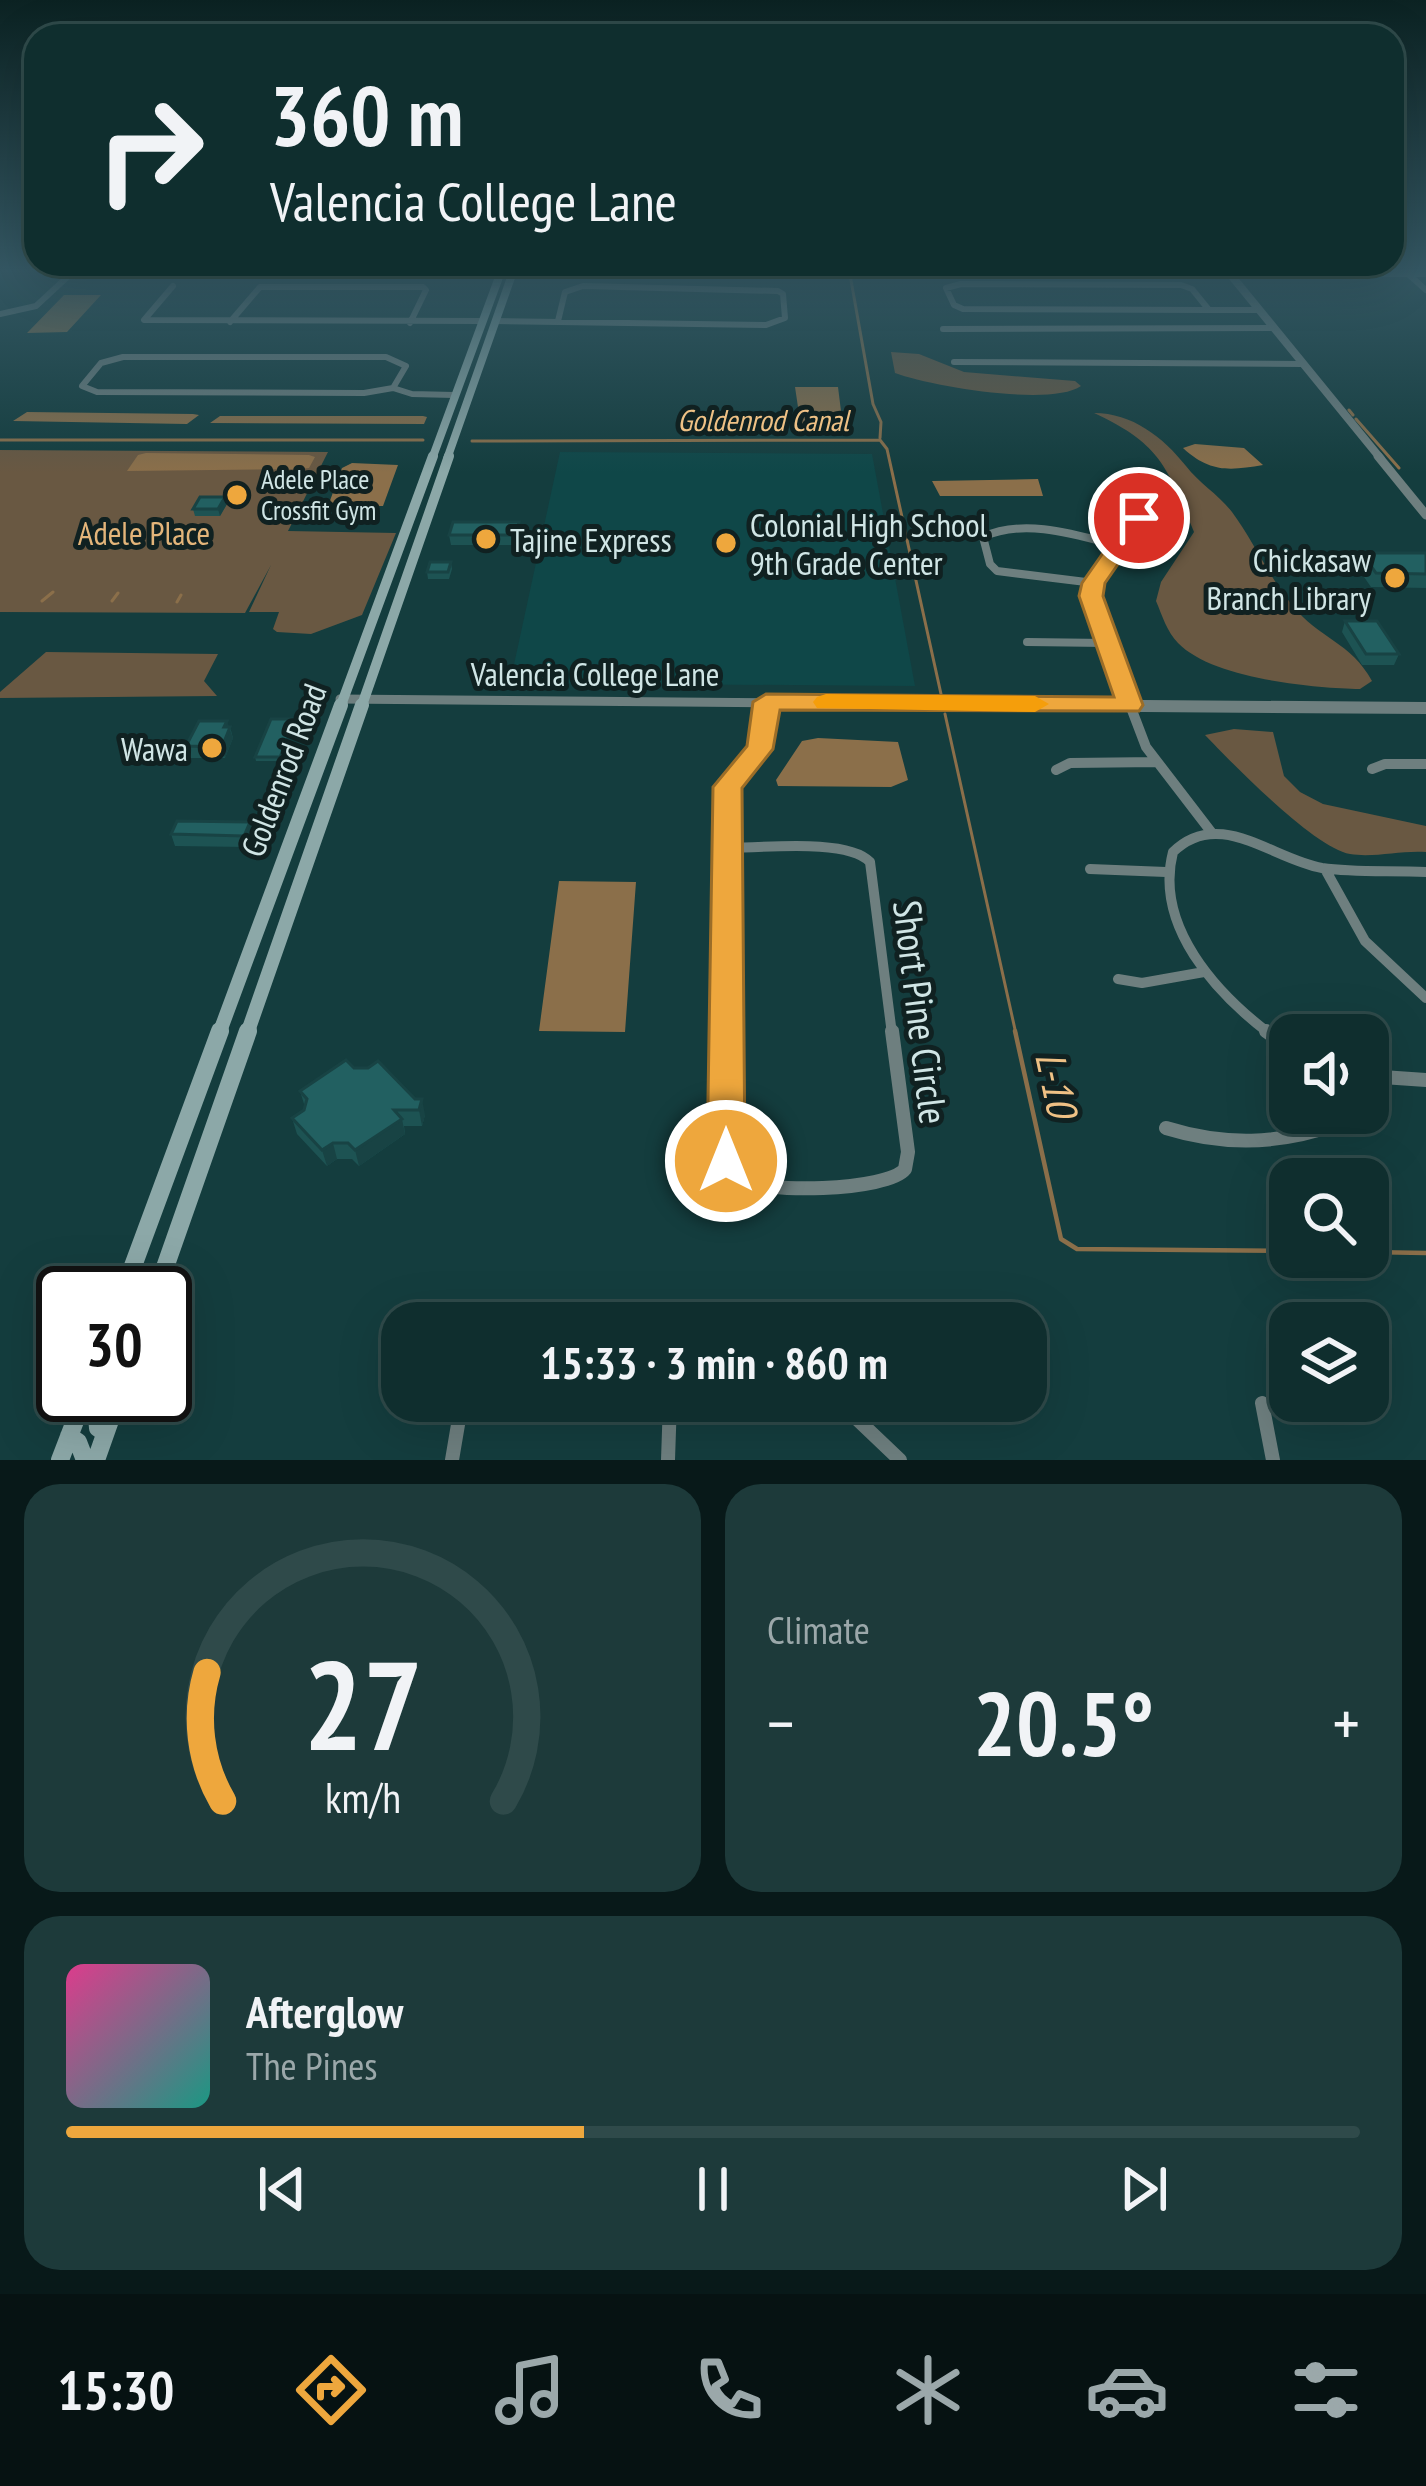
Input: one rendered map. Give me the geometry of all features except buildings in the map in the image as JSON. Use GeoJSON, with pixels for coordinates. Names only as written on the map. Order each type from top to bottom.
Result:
{"type":"FeatureCollection","features":[{"type":"Feature","properties":{"kind":"main road","name":"Goldenrod Road"},"geometry":{"type":"LineString","coordinates":[[133,1266],[476,337]]}},
{"type":"Feature","properties":{"kind":"main road","name":"Goldenrod Road"},"geometry":{"type":"LineString","coordinates":[[165,1266],[489,337]]}},
{"type":"Feature","properties":{"kind":"main road"},"geometry":{"type":"LineString","coordinates":[[456,390],[470,394]]}},
{"type":"Feature","properties":{"kind":"main road"},"geometry":{"type":"LineString","coordinates":[[456,390],[466,406]]}},
{"type":"Feature","properties":{"kind":"main road"},"geometry":{"type":"LineString","coordinates":[[411,514],[425,524]]}},
{"type":"Feature","properties":{"kind":"main road"},"geometry":{"type":"LineString","coordinates":[[248,950],[260,958],[266,977]]}},
{"type":"Feature","properties":{"kind":"main road"},"geometry":{"type":"LineString","coordinates":[[60,1460],[74,1422]]}},
{"type":"Feature","properties":{"kind":"main road"},"geometry":{"type":"LineString","coordinates":[[97,1422],[105,1433]]}},
{"type":"Feature","properties":{"kind":"main road"},"geometry":{"type":"LineString","coordinates":[[96,1460],[109,1422]]}},
{"type":"Feature","properties":{"kind":"main road"},"geometry":{"type":"LineString","coordinates":[[69,1436],[78,1442],[85,1460]]}},
{"type":"Feature","properties":{"kind":"street"},"geometry":{"type":"LineString","coordinates":[[1281,337],[1426,514]]}},
{"type":"Feature","properties":{"kind":"street"},"geometry":{"type":"LineString","coordinates":[[393,388],[406,365],[403,361],[363,357],[119,357],[101,363],[82,386],[97,392],[364,393],[393,388],[412,394],[456,390]]}},
{"type":"Feature","properties":{"kind":"street"},"geometry":{"type":"LineString","coordinates":[[954,362],[1303,364]]}},
{"type":"Feature","properties":{"kind":"street"},"geometry":{"type":"LineString","coordinates":[[1126,500],[1139,518],[1094,583],[1092,606],[1156,762],[1188,796],[1212,833]]}},
{"type":"Feature","properties":{"kind":"street"},"geometry":{"type":"LineString","coordinates":[[1094,583],[997,571],[983,537],[998,530],[1049,531],[1123,547]]}},
{"type":"Feature","properties":{"kind":"street"},"geometry":{"type":"LineString","coordinates":[[1027,642],[1106,643]]}},
{"type":"Feature","properties":{"kind":"street","name":"Valencia College Lane"},"geometry":{"type":"LineString","coordinates":[[340,699],[1426,708]]}},
{"type":"Feature","properties":{"kind":"street","name":"Short Pine Circle"},"geometry":{"type":"LineString","coordinates":[[726,848],[848,849],[861,852],[870,862],[908,1152],[905,1169],[897,1179],[875,1185],[752,1184],[728,1167],[726,848],[727,787],[760,749],[766,734],[766,702]]}},
{"type":"Feature","properties":{"kind":"street"},"geometry":{"type":"LineString","coordinates":[[1056,770],[1070,763],[1156,762]]}},
{"type":"Feature","properties":{"kind":"street"},"geometry":{"type":"LineString","coordinates":[[1372,770],[1385,764],[1426,764]]}},
{"type":"Feature","properties":{"kind":"street"},"geometry":{"type":"LineString","coordinates":[[1269,1033],[1204,972],[1188,940],[1166,872],[1179,845],[1212,833],[1238,836],[1325,869],[1426,872]]}},
{"type":"Feature","properties":{"kind":"street"},"geometry":{"type":"LineString","coordinates":[[1090,869],[1166,872]]}},
{"type":"Feature","properties":{"kind":"street"},"geometry":{"type":"LineString","coordinates":[[1325,869],[1343,917],[1390,969],[1426,998]]}},
{"type":"Feature","properties":{"kind":"street"},"geometry":{"type":"LineString","coordinates":[[1118,979],[1142,983],[1204,972]]}},
{"type":"Feature","properties":{"kind":"street"},"geometry":{"type":"LineString","coordinates":[[1389,1077],[1426,1080]]}},
{"type":"Feature","properties":{"kind":"street"},"geometry":{"type":"LineString","coordinates":[[1166,1128],[1202,1141],[1300,1140],[1314,1134]]}},
{"type":"Feature","properties":{"kind":"street"},"geometry":{"type":"LineString","coordinates":[[1262,1403],[1274,1460]]}},
{"type":"Feature","properties":{"kind":"street"},"geometry":{"type":"LineString","coordinates":[[452,1460],[458,1422]]}},
{"type":"Feature","properties":{"kind":"street"},"geometry":{"type":"LineString","coordinates":[[668,1460],[669,1422]]}},
{"type":"Feature","properties":{"kind":"street"},"geometry":{"type":"LineString","coordinates":[[860,1422],[900,1460]]}},
{"type":"Feature","properties":{"kind":"shaded area"},"geometry":{"type":"Polygon","coordinates":[[[795,387],[838,387],[843,427],[801,427],[795,387]]]}},
{"type":"Feature","properties":{"kind":"shaded area"},"geometry":{"type":"Polygon","coordinates":[[[27,412],[199,415],[187,424],[13,421],[27,412]]]}},
{"type":"Feature","properties":{"kind":"shaded area"},"geometry":{"type":"Polygon","coordinates":[[[220,416],[427,417],[424,424],[210,423],[220,416]]]}},
{"type":"Feature","properties":{"kind":"shaded area"},"geometry":{"type":"Polygon","coordinates":[[[1195,444],[1244,448],[1263,465],[1212,466],[1183,448],[1195,444]]]}},
{"type":"Feature","properties":{"kind":"shaded area"},"geometry":{"type":"Polygon","coordinates":[[[560,452],[872,454],[915,686],[510,683],[560,452]]]}},
{"type":"Feature","properties":{"kind":"shaded area"},"geometry":{"type":"Polygon","coordinates":[[[138,455],[315,457],[309,468],[301,469],[127,471],[138,455]]]}},
{"type":"Feature","properties":{"kind":"shaded area"},"geometry":{"type":"Polygon","coordinates":[[[352,463],[398,465],[383,506],[328,506],[342,468],[352,463]]]}},
{"type":"Feature","properties":{"kind":"shaded area"},"geometry":{"type":"Polygon","coordinates":[[[1038,479],[1043,496],[940,496],[932,481],[1038,479]]]}},
{"type":"Feature","properties":{"kind":"shaded area"},"geometry":{"type":"Polygon","coordinates":[[[802,741],[898,742],[908,780],[891,787],[778,786],[776,780],[802,741]]]}},
{"type":"Feature","properties":{"kind":"shaded area"},"geometry":{"type":"Polygon","coordinates":[[[559,881],[636,882],[625,1032],[539,1031],[559,881]]]}},
{"type":"Feature","properties":{"kind":"green space"},"geometry":{"type":"Polygon","coordinates":[[[891,352],[919,354],[964,372],[1075,381],[1081,386],[1044,395],[961,388],[895,373],[891,352]]]}},
{"type":"Feature","properties":{"kind":"green space"},"geometry":{"type":"Polygon","coordinates":[[[1094,413],[1134,422],[1167,445],[1232,512],[1293,606],[1354,657],[1372,681],[1360,689],[1264,679],[1214,665],[1178,643],[1156,601],[1161,582],[1194,532],[1159,460],[1134,436],[1094,413]]]}},
{"type":"Feature","properties":{"kind":"green space","name":"Adele Place"},"geometry":{"type":"Polygon","coordinates":[[[0,450],[328,452],[288,531],[396,533],[362,615],[311,634],[277,632],[273,629],[279,612],[249,612],[271,565],[245,613],[0,612],[0,450]]]}},
{"type":"Feature","properties":{"kind":"green space"},"geometry":{"type":"Polygon","coordinates":[[[46,652],[218,654],[204,681],[217,696],[0,698],[0,692],[46,652]]]}},
{"type":"Feature","properties":{"kind":"green space"},"geometry":{"type":"Polygon","coordinates":[[[1234,729],[1273,732],[1284,776],[1300,792],[1323,804],[1426,826],[1426,852],[1350,854],[1316,837],[1205,735],[1234,729]]]}},
{"type":"Feature","properties":{"kind":"waterway","name":"Goldenrod Canal"},"geometry":{"type":"LineString","coordinates":[[861,337],[873,404],[881,422],[880,438]]}},
{"type":"Feature","properties":{"kind":"waterway"},"geometry":{"type":"LineString","coordinates":[[1349,410],[1353,415]]}},
{"type":"Feature","properties":{"kind":"waterway"},"geometry":{"type":"LineString","coordinates":[[1356,419],[1399,468]]}},
{"type":"Feature","properties":{"kind":"waterway","name":"Goldenrod Canal"},"geometry":{"type":"LineString","coordinates":[[0,440],[423,440]]}},
{"type":"Feature","properties":{"kind":"waterway","name":"Goldenrod Canal"},"geometry":{"type":"LineString","coordinates":[[472,441],[880,440],[887,449],[941,694]]}},
{"type":"Feature","properties":{"kind":"waterway"},"geometry":{"type":"LineString","coordinates":[[42,601],[53,592]]}},
{"type":"Feature","properties":{"kind":"waterway"},"geometry":{"type":"LineString","coordinates":[[112,601],[118,593]]}},
{"type":"Feature","properties":{"kind":"waterway"},"geometry":{"type":"LineString","coordinates":[[177,602],[181,595]]}},
{"type":"Feature","properties":{"kind":"waterway","name":"L-10"},"geometry":{"type":"LineString","coordinates":[[945,714],[1016,1034]]}},
{"type":"Feature","properties":{"kind":"waterway","name":"L-10"},"geometry":{"type":"LineString","coordinates":[[1015,1031],[1061,1239],[1077,1249],[1269,1251]]}},
{"type":"Feature","properties":{"kind":"waterway","name":"L-10"},"geometry":{"type":"LineString","coordinates":[[1389,1252],[1426,1253]]}},
{"type":"Feature","properties":{"kind":"slow traffic"},"geometry":{"type":"LineString","coordinates":[[826,702],[1035,704]]}},
{"type":"Feature","properties":{"kind":"place","name":"Adele Place Crossfit Gym"},"geometry":{"type":"Point","coordinates":[237,495]}},
{"type":"Feature","properties":{"kind":"place","name":"Tajine Express"},"geometry":{"type":"Point","coordinates":[486,539]}},
{"type":"Feature","properties":{"kind":"place","name":"Colonial High School 9th Grade Center"},"geometry":{"type":"Point","coordinates":[726,543]}},
{"type":"Feature","properties":{"kind":"place","name":"Chickasaw Branch Library"},"geometry":{"type":"Point","coordinates":[1395,578]}},
{"type":"Feature","properties":{"kind":"place","name":"Wawa"},"geometry":{"type":"Point","coordinates":[212,748]}},
{"type":"Feature","properties":{"kind":"route"},"geometry":{"type":"LineString","coordinates":[[726,1161],[727,787],[760,749],[766,734],[766,702],[1130,705],[1091,596],[1094,583],[1139,518]]}}]}
